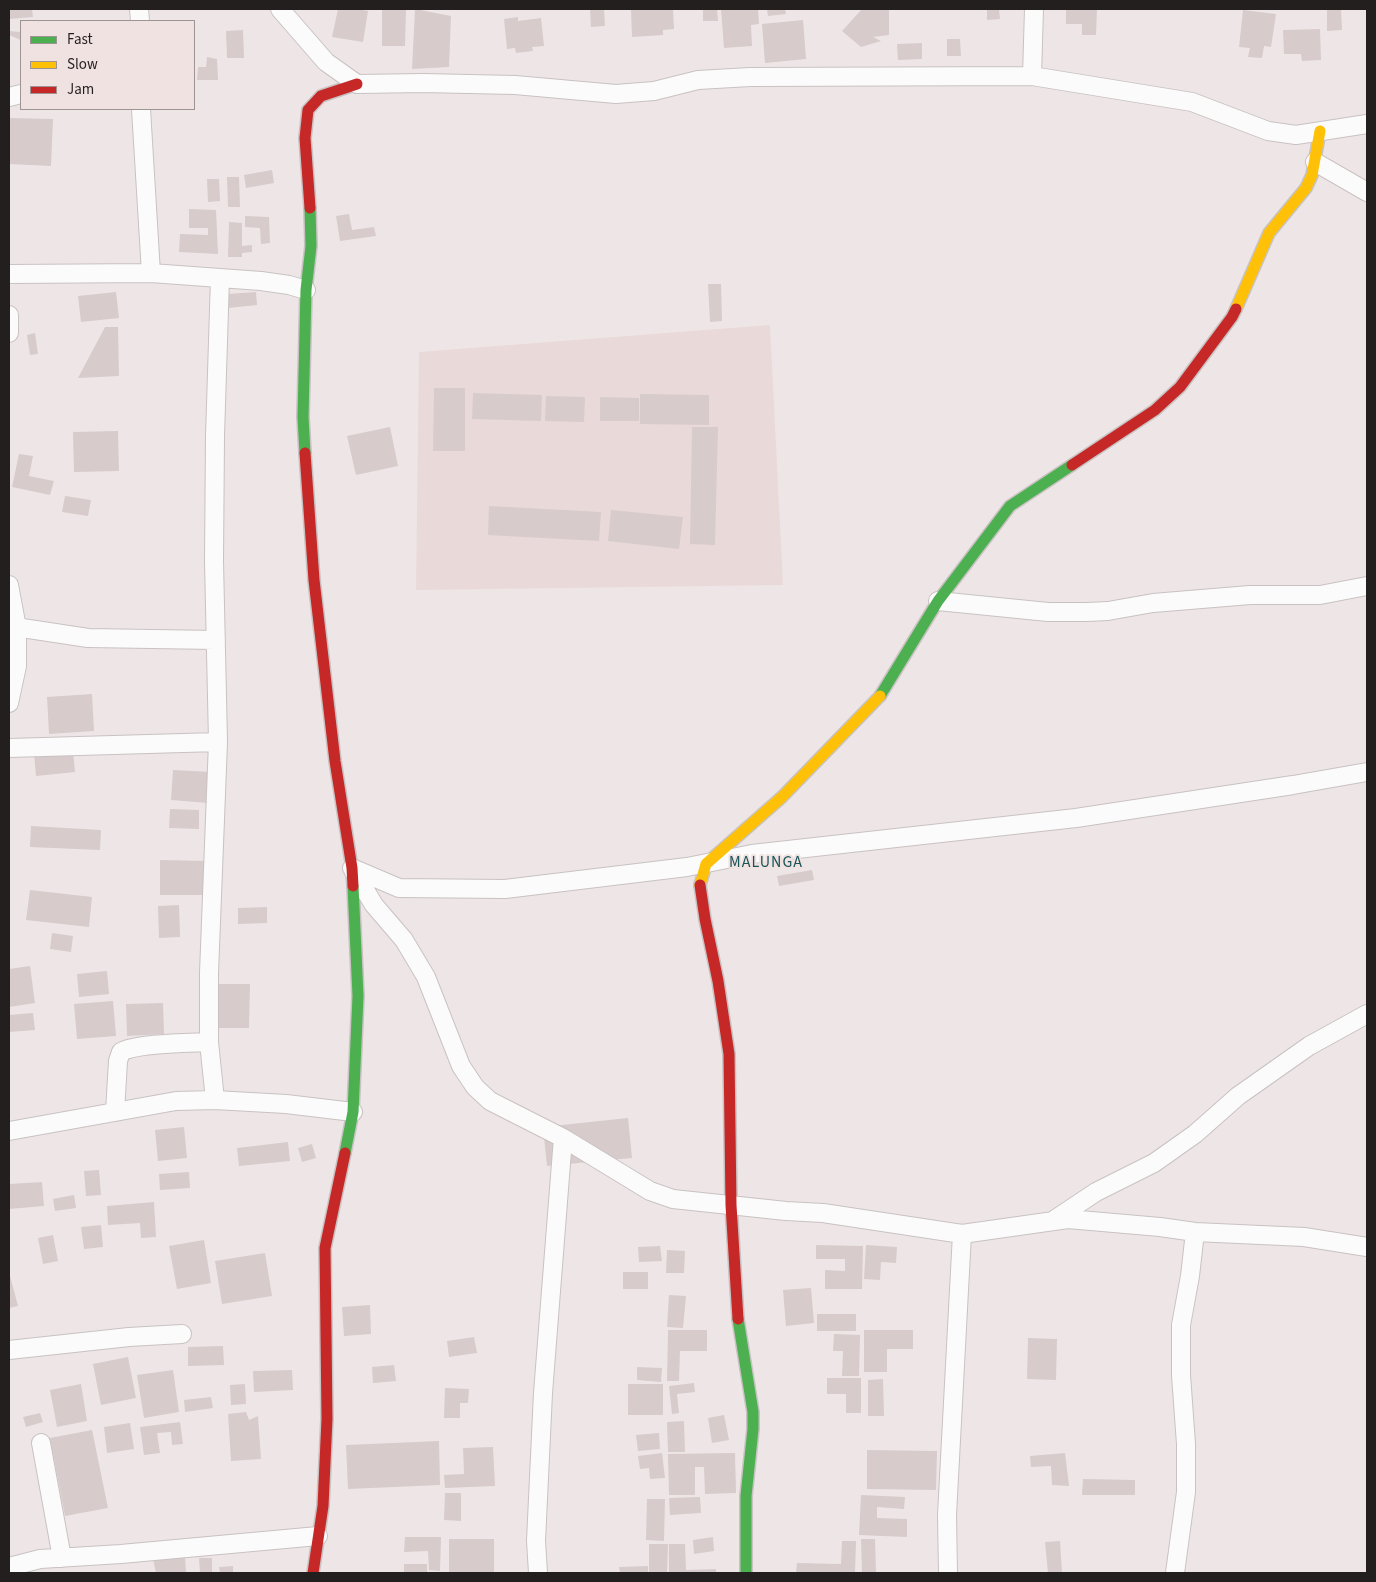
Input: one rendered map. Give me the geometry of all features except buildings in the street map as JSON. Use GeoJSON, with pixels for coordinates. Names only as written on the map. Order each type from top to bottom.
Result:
{"type":"FeatureCollection","features":[{"type":"Feature","properties":{"kind":"street"},"geometry":{"type":"LineString","coordinates":[[280,9],[326,62],[357,84]]}},
{"type":"Feature","properties":{"kind":"street"},"geometry":{"type":"LineString","coordinates":[[1032,76],[1034,9]]}},
{"type":"Feature","properties":{"kind":"street"},"geometry":{"type":"LineString","coordinates":[[313,1573],[323,1506],[327,1419],[325,1248],[353,1112],[358,996],[352,868],[335,761],[314,580],[303,417],[306,290],[311,246],[310,194],[305,138],[308,110],[321,96],[357,84],[515,85],[616,94],[654,91],[698,80],[750,77],[1032,76],[1192,102],[1268,131],[1296,135],[1367,124]]}},
{"type":"Feature","properties":{"kind":"street"},"geometry":{"type":"LineString","coordinates":[[141,110],[151,273]]}},
{"type":"Feature","properties":{"kind":"street"},"geometry":{"type":"LineString","coordinates":[[746,1573],[746,1496],[753,1412],[738,1324],[731,1206],[729,1054],[700,882],[706,864],[782,796],[882,694],[938,601],[1010,506],[1155,410],[1180,387],[1232,317],[1263,243],[1276,223],[1306,188],[1312,175],[1320,132]]}},
{"type":"Feature","properties":{"kind":"street"},"geometry":{"type":"LineString","coordinates":[[1315,162],[1367,192]]}},
{"type":"Feature","properties":{"kind":"street"},"geometry":{"type":"LineString","coordinates":[[9,274],[151,273],[289,285],[306,290]]}},
{"type":"Feature","properties":{"kind":"street"},"geometry":{"type":"LineString","coordinates":[[215,1100],[209,1042],[209,972],[218,742],[215,436],[220,278]]}},
{"type":"Feature","properties":{"kind":"street"},"geometry":{"type":"LineString","coordinates":[[9,315],[9,333]]}},
{"type":"Feature","properties":{"kind":"street"},"geometry":{"type":"LineString","coordinates":[[9,585],[17,666],[9,703]]}},
{"type":"Feature","properties":{"kind":"street"},"geometry":{"type":"LineString","coordinates":[[938,601],[1048,612],[1087,612],[1108,611],[1153,603],[1250,595],[1320,595],[1367,586]]}},
{"type":"Feature","properties":{"kind":"street"},"geometry":{"type":"LineString","coordinates":[[13,627],[88,638],[216,640]]}},
{"type":"Feature","properties":{"kind":"street"},"geometry":{"type":"LineString","coordinates":[[9,748],[218,742]]}},
{"type":"Feature","properties":{"kind":"street"},"geometry":{"type":"LineString","coordinates":[[352,868],[399,888],[505,889],[706,864],[752,854],[1076,818],[1284,787],[1367,772]]}},
{"type":"Feature","properties":{"kind":"street"},"geometry":{"type":"LineString","coordinates":[[352,868],[374,905],[404,940],[426,977],[461,1066],[475,1087],[490,1102],[563,1138],[650,1192],[673,1199],[731,1206],[823,1213],[962,1234],[1068,1219],[1195,1232],[1304,1237],[1367,1247]]}},
{"type":"Feature","properties":{"kind":"street"},"geometry":{"type":"LineString","coordinates":[[1054,1220],[1096,1192],[1154,1162],[1195,1134],[1238,1096],[1293,1057],[1367,1014]]}},
{"type":"Feature","properties":{"kind":"street"},"geometry":{"type":"LineString","coordinates":[[115,1112],[118,1061],[121,1052],[128,1048],[144,1046],[209,1042]]}},
{"type":"Feature","properties":{"kind":"street"},"geometry":{"type":"LineString","coordinates":[[9,1131],[176,1101],[215,1100],[286,1104],[353,1112]]}},
{"type":"Feature","properties":{"kind":"street"},"geometry":{"type":"LineString","coordinates":[[538,1573],[536,1541],[542,1393],[563,1138]]}},
{"type":"Feature","properties":{"kind":"street"},"geometry":{"type":"LineString","coordinates":[[1175,1573],[1186,1492],[1181,1325],[1190,1276],[1195,1232]]}},
{"type":"Feature","properties":{"kind":"street"},"geometry":{"type":"LineString","coordinates":[[948,1573],[947,1515],[962,1234]]}},
{"type":"Feature","properties":{"kind":"street"},"geometry":{"type":"LineString","coordinates":[[9,1350],[129,1337],[182,1334]]}},
{"type":"Feature","properties":{"kind":"street"},"geometry":{"type":"LineString","coordinates":[[41,1443],[62,1558]]}},
{"type":"Feature","properties":{"kind":"street"},"geometry":{"type":"LineString","coordinates":[[9,1567],[40,1559],[121,1554],[318,1536]]}},
{"type":"Feature","properties":{"kind":"shaded area"},"geometry":{"type":"Polygon","coordinates":[[[770,325],[783,585],[416,590],[419,352],[770,325]]]}},
{"type":"Feature","properties":{"kind":"traffic: fast"},"geometry":{"type":"LineString","coordinates":[[305,453],[303,417],[306,290],[311,246],[310,208]]}},
{"type":"Feature","properties":{"kind":"traffic: fast"},"geometry":{"type":"LineString","coordinates":[[880,696],[938,601],[1010,506],[1072,465]]}},
{"type":"Feature","properties":{"kind":"traffic: fast"},"geometry":{"type":"LineString","coordinates":[[345,1153],[353,1112],[358,996],[353,886]]}},
{"type":"Feature","properties":{"kind":"traffic: fast"},"geometry":{"type":"LineString","coordinates":[[738,1319],[753,1412],[746,1496],[746,1573]]}},
{"type":"Feature","properties":{"kind":"traffic: slow"},"geometry":{"type":"LineString","coordinates":[[1236,309],[1269,233],[1306,188],[1312,175],[1320,131]]}},
{"type":"Feature","properties":{"kind":"traffic: slow"},"geometry":{"type":"LineString","coordinates":[[700,885],[706,864],[782,797],[880,696]]}},
{"type":"Feature","properties":{"kind":"traffic: jam"},"geometry":{"type":"LineString","coordinates":[[310,208],[305,138],[308,110],[321,96],[357,84]]}},
{"type":"Feature","properties":{"kind":"traffic: jam"},"geometry":{"type":"LineString","coordinates":[[1072,465],[1155,410],[1180,387],[1236,309]]}},
{"type":"Feature","properties":{"kind":"traffic: jam"},"geometry":{"type":"LineString","coordinates":[[305,453],[314,580],[335,761],[352,868],[353,886]]}},
{"type":"Feature","properties":{"kind":"traffic: jam"},"geometry":{"type":"LineString","coordinates":[[700,885],[718,981],[729,1054],[731,1205],[738,1319]]}},
{"type":"Feature","properties":{"kind":"traffic: jam"},"geometry":{"type":"LineString","coordinates":[[313,1573],[323,1506],[327,1419],[325,1248],[345,1153]]}},
{"type":"Feature","properties":{"kind":"district","name":"MALUNGA"},"geometry":{"type":"Point","coordinates":[766,863]}}]}
